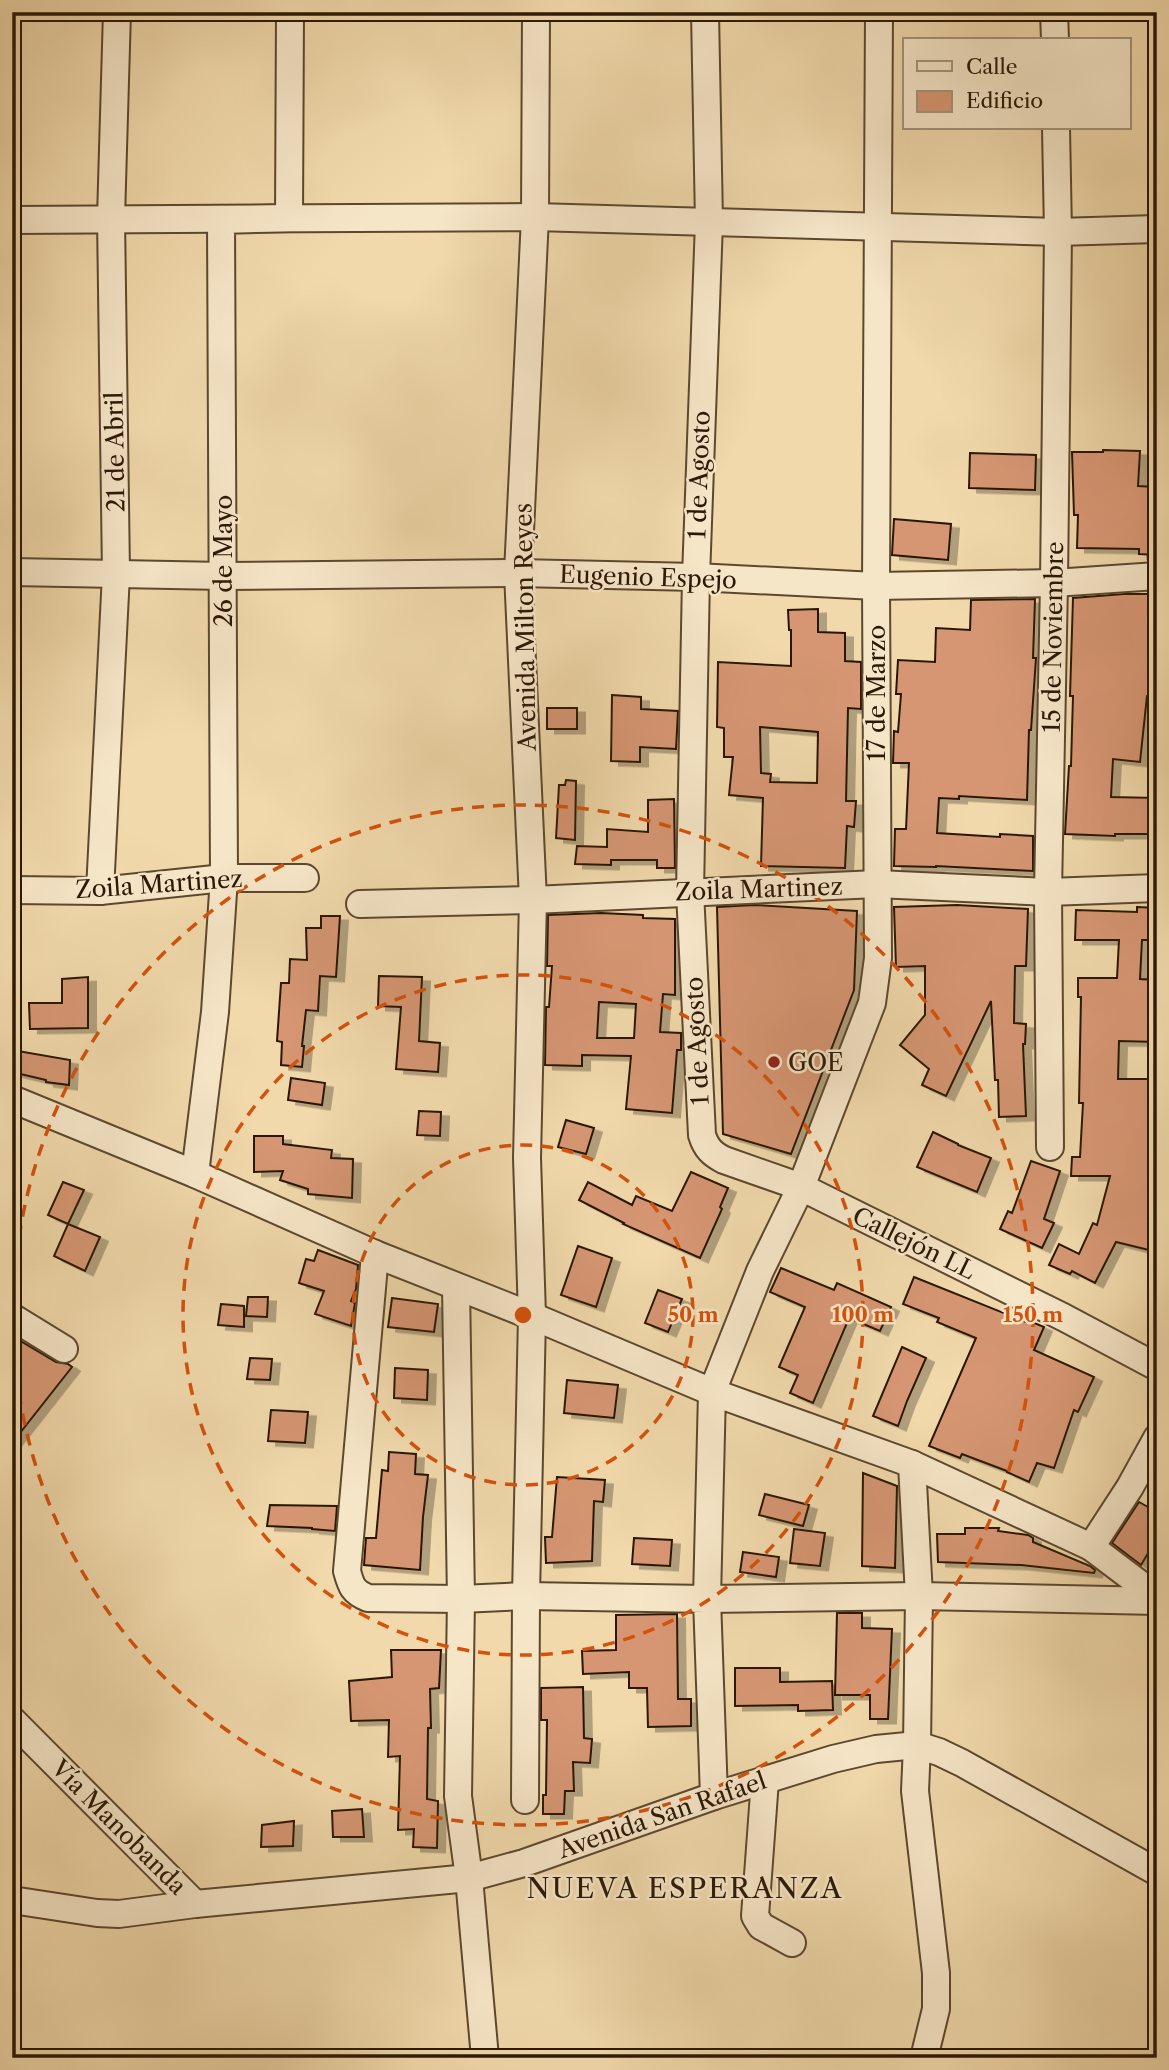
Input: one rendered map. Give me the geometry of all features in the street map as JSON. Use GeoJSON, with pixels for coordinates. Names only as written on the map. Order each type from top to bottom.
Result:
{"type":"FeatureCollection","features":[{"type":"Feature","properties":{"kind":"street","name":"21 de Abril"},"geometry":{"type":"LineString","coordinates":[[100,891],[116,574],[111,218],[117,12]]}},
{"type":"Feature","properties":{"kind":"street"},"geometry":{"type":"LineString","coordinates":[[289,218],[290,12]]}},
{"type":"Feature","properties":{"kind":"street","name":"Avenida Milton Reyes"},"geometry":{"type":"LineString","coordinates":[[525,1800],[532,1316],[527,1158],[533,900],[519,573],[535,217],[536,12]]}},
{"type":"Feature","properties":{"kind":"street","name":"1 de Agosto"},"geometry":{"type":"LineString","coordinates":[[705,12],[709,222],[695,577],[690,892],[702,1135],[706,1146]]}},
{"type":"Feature","properties":{"kind":"street","name":"17 de Marzo"},"geometry":{"type":"LineString","coordinates":[[712,1392],[760,1271],[801,1186],[872,1003],[878,958],[876,586],[879,12]]}},
{"type":"Feature","properties":{"kind":"street"},"geometry":{"type":"LineString","coordinates":[[1054,12],[1055,38]]}},
{"type":"Feature","properties":{"kind":"street","name":"15 de Noviembre"},"geometry":{"type":"LineString","coordinates":[[1050,1147],[1048,892],[1058,232],[1056,130]]}},
{"type":"Feature","properties":{"kind":"street"},"geometry":{"type":"LineString","coordinates":[[12,220],[535,217],[1058,232],[1157,229]]}},
{"type":"Feature","properties":{"kind":"street","name":"26 de Mayo"},"geometry":{"type":"LineString","coordinates":[[195,1174],[215,1012],[224,878],[221,220],[289,218]]}},
{"type":"Feature","properties":{"kind":"street","name":"Eugenio Espejo"},"geometry":{"type":"LineString","coordinates":[[12,572],[224,576],[519,573],[695,577],[876,586],[1054,583],[1157,576]]}},
{"type":"Feature","properties":{"kind":"street","name":"Zoila Martinez"},"geometry":{"type":"LineString","coordinates":[[12,890],[100,891],[224,878],[305,878]]}},
{"type":"Feature","properties":{"kind":"street","name":"Zoila Martinez"},"geometry":{"type":"LineString","coordinates":[[360,904],[533,900],[877,884],[1048,892],[1157,888]]}},
{"type":"Feature","properties":{"kind":"street"},"geometry":{"type":"LineString","coordinates":[[12,1099],[195,1174],[375,1254],[532,1316],[712,1392],[912,1464],[1091,1547],[1157,1599]]}},
{"type":"Feature","properties":{"kind":"street","name":"Callejón LL"},"geometry":{"type":"LineString","coordinates":[[706,1146],[714,1155],[724,1160],[801,1186],[1157,1367]]}},
{"type":"Feature","properties":{"kind":"street"},"geometry":{"type":"LineString","coordinates":[[375,1254],[347,1571],[350,1584],[358,1594],[368,1598],[461,1599],[526,1596],[707,1599],[919,1595],[1157,1599]]}},
{"type":"Feature","properties":{"kind":"street"},"geometry":{"type":"LineString","coordinates":[[456,1287],[461,1599],[458,1796],[469,1878],[485,2058]]}},
{"type":"Feature","properties":{"kind":"street"},"geometry":{"type":"LineString","coordinates":[[13,1319],[64,1349]]}},
{"type":"Feature","properties":{"kind":"street"},"geometry":{"type":"LineString","coordinates":[[712,1392],[707,1599],[714,1796]]}},
{"type":"Feature","properties":{"kind":"street"},"geometry":{"type":"LineString","coordinates":[[1091,1547],[1130,1487],[1157,1438]]}},
{"type":"Feature","properties":{"kind":"street"},"geometry":{"type":"LineString","coordinates":[[912,1464],[919,1595],[915,1791],[936,1973],[936,2009],[924,2058]]}},
{"type":"Feature","properties":{"kind":"street","name":"Vía Manobanda"},"geometry":{"type":"LineString","coordinates":[[12,1720],[195,1904]]}},
{"type":"Feature","properties":{"kind":"street","name":"Avenida San Rafael"},"geometry":{"type":"LineString","coordinates":[[12,1900],[97,1913],[119,1913],[469,1878],[524,1863],[714,1796],[833,1759],[876,1749],[917,1745],[962,1763],[1157,1872]]}},
{"type":"Feature","properties":{"kind":"street"},"geometry":{"type":"LineString","coordinates":[[765,1780],[755,1916],[761,1926],[792,1943]]}},
{"type":"Feature","properties":{"kind":"building"},"geometry":{"type":"Polygon","coordinates":[[[1140,451],[1138,486],[1157,487],[1157,555],[1139,554],[1139,549],[1077,548],[1078,515],[1074,515],[1072,452],[1140,451]]]}},
{"type":"Feature","properties":{"kind":"building"},"geometry":{"type":"Polygon","coordinates":[[[970,453],[1036,455],[1035,490],[969,488],[970,453]]]}},
{"type":"Feature","properties":{"kind":"building"},"geometry":{"type":"Polygon","coordinates":[[[894,519],[951,524],[948,560],[892,555],[894,519]]]}},
{"type":"Feature","properties":{"kind":"building"},"geometry":{"type":"Polygon","coordinates":[[[1157,594],[1157,697],[1147,696],[1140,762],[1113,759],[1111,797],[1157,798],[1157,834],[1065,834],[1071,766],[1073,598],[1157,594]]]}},
{"type":"Feature","properties":{"kind":"building"},"geometry":{"type":"Polygon","coordinates":[[[1035,599],[1033,658],[1036,658],[1029,730],[1027,800],[959,796],[959,799],[939,798],[937,833],[1033,836],[1033,871],[894,866],[895,829],[906,829],[909,763],[893,763],[894,731],[898,732],[901,694],[896,694],[898,660],[935,662],[936,628],[970,630],[971,600],[1035,599]]]}},
{"type":"Feature","properties":{"kind":"building"},"geometry":{"type":"Polygon","coordinates":[[[818,609],[818,632],[845,633],[845,661],[861,662],[861,709],[848,708],[846,801],[856,801],[854,827],[847,826],[845,868],[761,866],[763,798],[729,795],[733,757],[724,757],[724,728],[717,727],[718,662],[791,666],[788,610],[818,609]],[[760,727],[761,773],[771,774],[770,782],[817,783],[818,732],[760,727]]]}},
{"type":"Feature","properties":{"kind":"building"},"geometry":{"type":"Polygon","coordinates":[[[612,695],[641,697],[641,709],[678,711],[676,749],[640,747],[640,762],[611,761],[612,695]]]}},
{"type":"Feature","properties":{"kind":"building"},"geometry":{"type":"Polygon","coordinates":[[[547,708],[577,708],[577,729],[547,729],[547,708]]]}},
{"type":"Feature","properties":{"kind":"building"},"geometry":{"type":"Polygon","coordinates":[[[566,780],[576,781],[575,840],[556,838],[559,785],[565,785],[566,780]]]}},
{"type":"Feature","properties":{"kind":"building"},"geometry":{"type":"Polygon","coordinates":[[[674,799],[675,868],[657,868],[657,860],[611,860],[611,865],[575,864],[577,846],[607,847],[607,829],[648,832],[648,800],[674,799]]]}},
{"type":"Feature","properties":{"kind":"building","name":"GOE"},"geometry":{"type":"Polygon","coordinates":[[[755,905],[857,911],[854,990],[791,1154],[723,1134],[717,907],[755,905]]]}},
{"type":"Feature","properties":{"kind":"building"},"geometry":{"type":"Polygon","coordinates":[[[957,905],[1028,909],[1026,966],[1015,966],[1014,1023],[1026,1024],[1023,1044],[1026,1116],[999,1117],[991,1001],[946,1096],[922,1085],[929,1069],[900,1045],[925,1015],[925,966],[896,967],[894,907],[957,905]]]}},
{"type":"Feature","properties":{"kind":"building"},"geometry":{"type":"Polygon","coordinates":[[[1137,907],[1157,908],[1157,940],[1142,940],[1140,979],[1157,980],[1157,1042],[1119,1041],[1118,1079],[1157,1079],[1157,1185],[1148,1218],[1157,1220],[1157,1252],[1116,1242],[1095,1283],[1072,1271],[1070,1274],[1049,1265],[1059,1244],[1079,1254],[1093,1223],[1097,1225],[1110,1176],[1071,1176],[1072,1157],[1080,1157],[1083,1103],[1079,1103],[1081,997],[1078,997],[1078,978],[1117,978],[1119,940],[1075,940],[1076,910],[1137,912],[1137,907]]]}},
{"type":"Feature","properties":{"kind":"building"},"geometry":{"type":"Polygon","coordinates":[[[601,913],[675,919],[675,995],[663,994],[660,1032],[681,1033],[672,1113],[626,1109],[631,1056],[582,1055],[582,1066],[545,1065],[546,1007],[549,1007],[552,966],[547,966],[548,915],[601,913]],[[599,1002],[597,1038],[634,1038],[636,1004],[599,1002]]]}},
{"type":"Feature","properties":{"kind":"building"},"geometry":{"type":"Polygon","coordinates":[[[321,916],[340,916],[336,977],[320,976],[318,1011],[306,1010],[302,1067],[281,1065],[282,1042],[277,1041],[281,983],[289,983],[290,959],[307,960],[306,928],[321,928],[321,916]]]}},
{"type":"Feature","properties":{"kind":"building"},"geometry":{"type":"Polygon","coordinates":[[[379,976],[422,977],[419,1041],[440,1043],[438,1072],[396,1069],[401,1007],[378,1006],[379,976]]]}},
{"type":"Feature","properties":{"kind":"building"},"geometry":{"type":"Polygon","coordinates":[[[88,977],[88,1028],[30,1029],[29,1003],[62,1003],[62,979],[88,977]]]}},
{"type":"Feature","properties":{"kind":"building"},"geometry":{"type":"Polygon","coordinates":[[[12,1050],[70,1060],[69,1085],[46,1082],[12,1072],[12,1050]]]}},
{"type":"Feature","properties":{"kind":"building"},"geometry":{"type":"Polygon","coordinates":[[[291,1078],[325,1083],[322,1105],[288,1100],[291,1078]]]}},
{"type":"Feature","properties":{"kind":"building"},"geometry":{"type":"Polygon","coordinates":[[[419,1111],[441,1112],[440,1136],[417,1135],[419,1111]]]}},
{"type":"Feature","properties":{"kind":"building"},"geometry":{"type":"Polygon","coordinates":[[[566,1120],[594,1128],[586,1154],[558,1147],[566,1120]]]}},
{"type":"Feature","properties":{"kind":"building"},"geometry":{"type":"Polygon","coordinates":[[[933,1132],[991,1158],[977,1192],[917,1167],[933,1132]]]}},
{"type":"Feature","properties":{"kind":"building"},"geometry":{"type":"Polygon","coordinates":[[[254,1136],[283,1136],[283,1144],[332,1150],[331,1158],[353,1159],[352,1198],[308,1194],[308,1189],[280,1180],[283,1171],[254,1172],[254,1136]]]}},
{"type":"Feature","properties":{"kind":"building"},"geometry":{"type":"Polygon","coordinates":[[[1031,1161],[1060,1171],[1044,1219],[1054,1223],[1042,1248],[1000,1229],[1008,1211],[1012,1213],[1031,1161]]]}},
{"type":"Feature","properties":{"kind":"building"},"geometry":{"type":"Polygon","coordinates":[[[691,1172],[728,1188],[720,1207],[722,1209],[700,1258],[623,1224],[579,1200],[588,1182],[632,1205],[636,1196],[672,1211],[691,1172]]]}},
{"type":"Feature","properties":{"kind":"building"},"geometry":{"type":"Polygon","coordinates":[[[63,1182],[84,1190],[68,1224],[48,1215],[63,1182]]]}},
{"type":"Feature","properties":{"kind":"building"},"geometry":{"type":"Polygon","coordinates":[[[68,1224],[100,1237],[85,1271],[54,1256],[68,1224]]]}},
{"type":"Feature","properties":{"kind":"building"},"geometry":{"type":"Polygon","coordinates":[[[578,1246],[612,1258],[596,1307],[561,1295],[578,1246]]]}},
{"type":"Feature","properties":{"kind":"building"},"geometry":{"type":"Polygon","coordinates":[[[318,1250],[358,1265],[356,1289],[351,1301],[355,1303],[351,1326],[315,1314],[324,1291],[299,1283],[306,1259],[314,1261],[318,1250]]]}},
{"type":"Feature","properties":{"kind":"building"},"geometry":{"type":"Polygon","coordinates":[[[781,1268],[834,1290],[837,1283],[891,1307],[880,1331],[849,1318],[813,1403],[790,1393],[798,1375],[779,1367],[805,1307],[770,1292],[781,1268]]]}},
{"type":"Feature","properties":{"kind":"building"},"geometry":{"type":"Polygon","coordinates":[[[914,1277],[1044,1327],[1034,1350],[1094,1377],[1078,1412],[1074,1410],[1054,1468],[1037,1463],[1029,1482],[962,1454],[960,1458],[929,1446],[976,1338],[937,1322],[939,1318],[903,1304],[914,1277]]]}},
{"type":"Feature","properties":{"kind":"building"},"geometry":{"type":"Polygon","coordinates":[[[658,1290],[682,1299],[668,1332],[645,1323],[658,1290]]]}},
{"type":"Feature","properties":{"kind":"building"},"geometry":{"type":"Polygon","coordinates":[[[248,1297],[268,1297],[267,1317],[246,1316],[248,1297]]]}},
{"type":"Feature","properties":{"kind":"building"},"geometry":{"type":"Polygon","coordinates":[[[392,1298],[438,1304],[434,1332],[388,1327],[392,1298]]]}},
{"type":"Feature","properties":{"kind":"building"},"geometry":{"type":"Polygon","coordinates":[[[221,1304],[244,1306],[244,1327],[218,1325],[221,1304]]]}},
{"type":"Feature","properties":{"kind":"building"},"geometry":{"type":"Polygon","coordinates":[[[12,1336],[56,1362],[72,1367],[12,1443],[12,1336]]]}},
{"type":"Feature","properties":{"kind":"building"},"geometry":{"type":"Polygon","coordinates":[[[902,1347],[926,1358],[898,1426],[873,1416],[902,1347]]]}},
{"type":"Feature","properties":{"kind":"building"},"geometry":{"type":"Polygon","coordinates":[[[250,1358],[272,1359],[270,1380],[247,1379],[250,1358]]]}},
{"type":"Feature","properties":{"kind":"building"},"geometry":{"type":"Polygon","coordinates":[[[395,1368],[428,1370],[427,1400],[394,1398],[395,1368]]]}},
{"type":"Feature","properties":{"kind":"building"},"geometry":{"type":"Polygon","coordinates":[[[567,1380],[618,1385],[614,1418],[564,1413],[567,1380]]]}},
{"type":"Feature","properties":{"kind":"building"},"geometry":{"type":"Polygon","coordinates":[[[271,1410],[308,1412],[305,1443],[268,1441],[271,1410]]]}},
{"type":"Feature","properties":{"kind":"building"},"geometry":{"type":"Polygon","coordinates":[[[389,1452],[416,1454],[415,1474],[428,1475],[420,1570],[364,1565],[366,1538],[376,1538],[382,1470],[388,1471],[389,1452]]]}},
{"type":"Feature","properties":{"kind":"building"},"geometry":{"type":"Polygon","coordinates":[[[863,1473],[897,1486],[895,1568],[862,1566],[863,1473]]]}},
{"type":"Feature","properties":{"kind":"building"},"geometry":{"type":"Polygon","coordinates":[[[557,1477],[605,1480],[603,1502],[594,1501],[592,1561],[546,1563],[545,1537],[552,1537],[557,1477]]]}},
{"type":"Feature","properties":{"kind":"building"},"geometry":{"type":"Polygon","coordinates":[[[765,1494],[809,1505],[803,1526],[759,1515],[765,1494]]]}},
{"type":"Feature","properties":{"kind":"building"},"geometry":{"type":"Polygon","coordinates":[[[1139,1502],[1157,1512],[1157,1538],[1141,1565],[1112,1543],[1139,1502]]]}},
{"type":"Feature","properties":{"kind":"building"},"geometry":{"type":"Polygon","coordinates":[[[270,1505],[337,1506],[335,1531],[267,1526],[270,1505]]]}},
{"type":"Feature","properties":{"kind":"building"},"geometry":{"type":"Polygon","coordinates":[[[965,1528],[999,1528],[998,1531],[1028,1535],[1033,1538],[1033,1542],[1090,1566],[1095,1570],[1094,1573],[1021,1565],[938,1562],[937,1534],[965,1534],[965,1528]]]}},
{"type":"Feature","properties":{"kind":"building"},"geometry":{"type":"Polygon","coordinates":[[[794,1529],[825,1533],[820,1566],[790,1563],[794,1529]]]}},
{"type":"Feature","properties":{"kind":"building"},"geometry":{"type":"Polygon","coordinates":[[[634,1538],[672,1540],[670,1566],[632,1564],[634,1538]]]}},
{"type":"Feature","properties":{"kind":"building"},"geometry":{"type":"Polygon","coordinates":[[[743,1552],[779,1557],[776,1577],[740,1572],[743,1552]]]}},
{"type":"Feature","properties":{"kind":"building"},"geometry":{"type":"Polygon","coordinates":[[[837,1613],[862,1613],[862,1628],[892,1629],[888,1719],[870,1719],[870,1695],[835,1695],[837,1613]]]}},
{"type":"Feature","properties":{"kind":"building"},"geometry":{"type":"Polygon","coordinates":[[[677,1614],[678,1699],[691,1699],[691,1726],[648,1727],[647,1688],[629,1688],[629,1672],[583,1674],[582,1651],[616,1650],[616,1615],[677,1614]]]}},
{"type":"Feature","properties":{"kind":"building"},"geometry":{"type":"Polygon","coordinates":[[[391,1650],[441,1650],[439,1688],[430,1689],[431,1728],[428,1728],[427,1799],[438,1801],[437,1848],[413,1847],[414,1829],[398,1830],[400,1756],[388,1757],[389,1720],[351,1721],[349,1681],[392,1677],[391,1650]]]}},
{"type":"Feature","properties":{"kind":"building"},"geometry":{"type":"Polygon","coordinates":[[[735,1668],[780,1668],[780,1682],[832,1681],[833,1710],[798,1711],[798,1705],[735,1706],[735,1668]]]}},
{"type":"Feature","properties":{"kind":"building"},"geometry":{"type":"Polygon","coordinates":[[[583,1687],[584,1738],[592,1739],[590,1763],[573,1762],[574,1791],[565,1791],[564,1814],[543,1814],[543,1795],[546,1795],[547,1720],[541,1720],[541,1688],[583,1687]]]}},
{"type":"Feature","properties":{"kind":"building"},"geometry":{"type":"Polygon","coordinates":[[[362,1809],[364,1837],[333,1837],[332,1811],[362,1809]]]}},
{"type":"Feature","properties":{"kind":"building"},"geometry":{"type":"Polygon","coordinates":[[[294,1821],[293,1846],[261,1847],[262,1825],[294,1821]]]}},
{"type":"Feature","properties":{"kind":"place","name":"GOE"},"geometry":{"type":"Point","coordinates":[774,1062]}},
{"type":"Feature","properties":{"kind":"district","name":"NUEVA ESPERANZA"},"geometry":{"type":"Point","coordinates":[685,1888]}}]}
